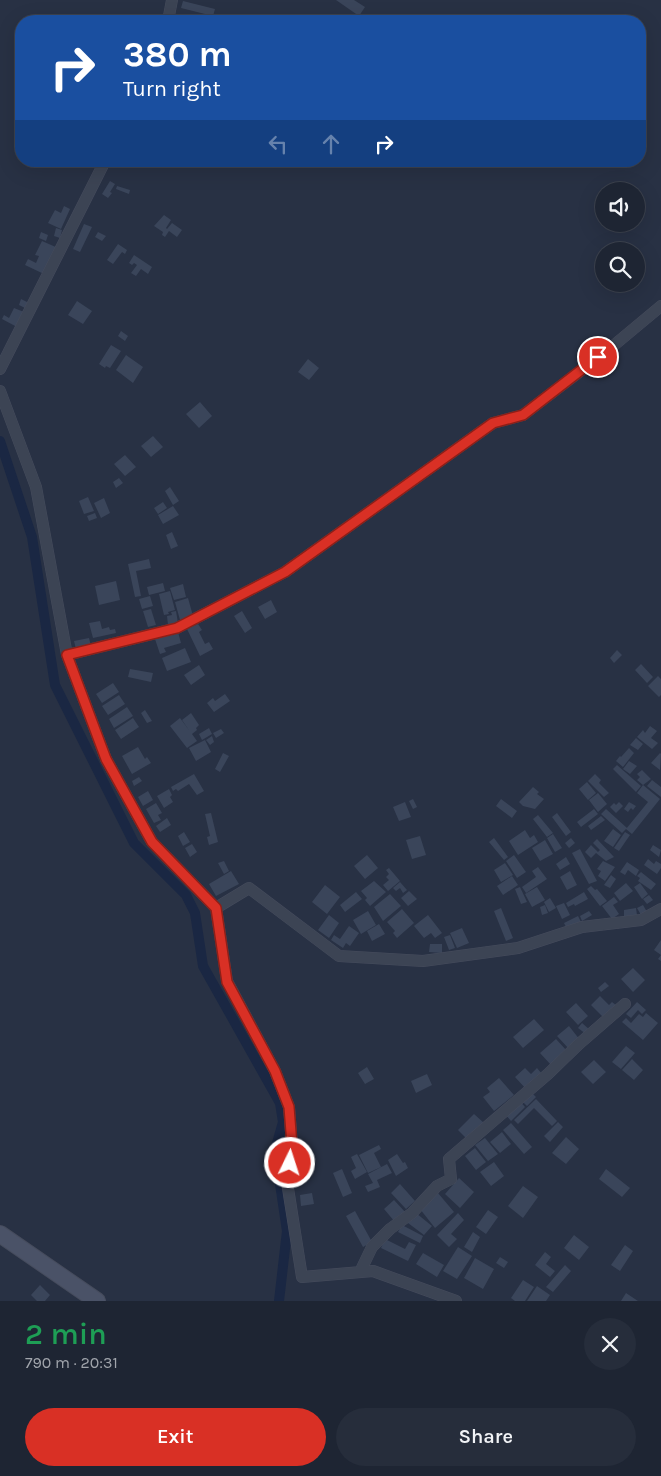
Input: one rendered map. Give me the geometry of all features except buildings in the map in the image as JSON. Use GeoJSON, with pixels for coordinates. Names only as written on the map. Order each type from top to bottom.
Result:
{"type":"FeatureCollection","features":[{"type":"Feature","properties":{"kind":"street"},"geometry":{"type":"LineString","coordinates":[[169,15],[172,0]]}},
{"type":"Feature","properties":{"kind":"street"},"geometry":{"type":"LineString","coordinates":[[0,369],[102,167]]}},
{"type":"Feature","properties":{"kind":"street"},"geometry":{"type":"LineString","coordinates":[[67,655],[177,628],[285,572],[493,423],[523,415],[613,346],[661,306]]}},
{"type":"Feature","properties":{"kind":"street"},"geometry":{"type":"LineString","coordinates":[[0,391],[36,487],[67,655],[106,759],[152,842],[216,908],[227,982],[275,1071],[289,1107],[292,1145],[287,1182],[302,1277],[373,1271],[456,1301]]}},
{"type":"Feature","properties":{"kind":"street"},"geometry":{"type":"LineString","coordinates":[[216,908],[249,888],[339,956],[423,961],[518,948],[582,927],[641,920],[661,909]]}},
{"type":"Feature","properties":{"kind":"street"},"geometry":{"type":"LineString","coordinates":[[360,1272],[372,1247],[390,1229],[412,1213],[438,1186],[451,1178],[449,1159],[548,1074],[625,1004]]}},
{"type":"Feature","properties":{"kind":"street"},"geometry":{"type":"LineString","coordinates":[[0,1234],[97,1301]]}},
{"type":"Feature","properties":{"kind":"waterway"},"geometry":{"type":"LineString","coordinates":[[0,441],[32,537],[55,685],[134,843],[186,895],[195,913],[203,966],[280,1103],[283,1122],[275,1150],[287,1231],[279,1301]]}},
{"type":"Feature","properties":{"kind":"route"},"geometry":{"type":"LineString","coordinates":[[290,1163],[292,1145],[289,1107],[275,1071],[227,982],[216,908],[152,842],[106,759],[67,655],[177,628],[285,572],[493,423],[523,415],[598,357]]}}]}
